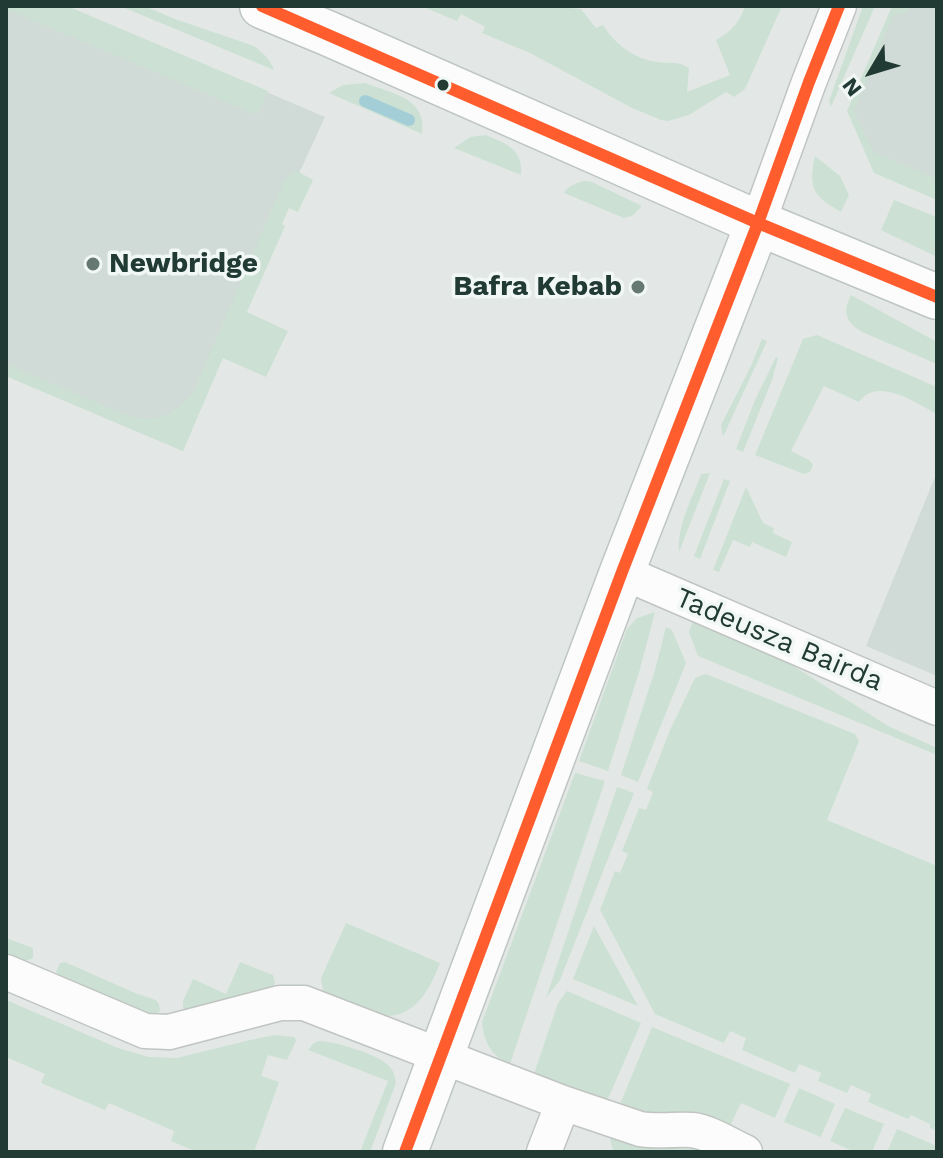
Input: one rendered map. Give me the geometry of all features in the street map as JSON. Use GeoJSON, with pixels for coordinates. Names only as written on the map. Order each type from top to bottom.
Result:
{"type":"FeatureCollection","features":[{"type":"Feature","properties":{"kind":"street"},"geometry":{"type":"LineString","coordinates":[[262,6],[758,223],[937,297]]}},
{"type":"Feature","properties":{"kind":"street"},"geometry":{"type":"LineString","coordinates":[[405,1152],[622,572],[839,6]]}},
{"type":"Feature","properties":{"kind":"street","name":"Tadeusza Bairda"},"geometry":{"type":"LineString","coordinates":[[622,572],[937,708]]}},
{"type":"Feature","properties":{"kind":"street"},"geometry":{"type":"LineString","coordinates":[[6,972],[145,1031],[169,1032],[271,1005],[304,1003],[563,1103],[640,1129],[703,1132],[745,1152]]}},
{"type":"Feature","properties":{"kind":"street"},"geometry":{"type":"LineString","coordinates":[[544,1152],[563,1103]]}},
{"type":"Feature","properties":{"kind":"shaded area"},"geometry":{"type":"Polygon","coordinates":[[[6,6],[66,6],[325,117],[183,451],[6,376],[6,6]]]}},
{"type":"Feature","properties":{"kind":"shaded area"},"geometry":{"type":"Polygon","coordinates":[[[893,6],[937,6],[937,197],[874,171],[848,111],[893,6]]]}},
{"type":"Feature","properties":{"kind":"shaded area"},"geometry":{"type":"Polygon","coordinates":[[[937,472],[937,676],[866,646],[937,472]]]}},
{"type":"Feature","properties":{"kind":"green space"},"geometry":{"type":"Polygon","coordinates":[[[6,6],[67,6],[268,91],[257,115],[6,9],[6,6]]]}},
{"type":"Feature","properties":{"kind":"green space"},"geometry":{"type":"Polygon","coordinates":[[[120,6],[144,6],[254,46],[266,56],[274,70],[120,6]]]}},
{"type":"Feature","properties":{"kind":"green space"},"geometry":{"type":"Polygon","coordinates":[[[421,6],[567,6],[581,9],[596,28],[603,25],[619,44],[633,54],[689,68],[687,92],[730,75],[716,40],[734,26],[745,6],[782,6],[745,89],[734,97],[726,92],[689,115],[668,121],[632,108],[530,53],[482,33],[485,27],[461,14],[457,21],[421,6]]]}},
{"type":"Feature","properties":{"kind":"green space"},"geometry":{"type":"Polygon","coordinates":[[[863,6],[875,6],[831,107],[829,101],[863,6]]]}},
{"type":"Feature","properties":{"kind":"green space"},"geometry":{"type":"Polygon","coordinates":[[[892,6],[909,6],[906,13],[893,16],[854,110],[873,152],[937,179],[937,200],[874,173],[847,111],[892,6]]]}},
{"type":"Feature","properties":{"kind":"green space"},"geometry":{"type":"Polygon","coordinates":[[[365,83],[396,94],[413,105],[419,112],[422,134],[329,93],[343,85],[365,83]]]}},
{"type":"Feature","properties":{"kind":"green space"},"geometry":{"type":"Polygon","coordinates":[[[486,135],[516,153],[521,175],[454,148],[470,137],[486,135]]]}},
{"type":"Feature","properties":{"kind":"green space"},"geometry":{"type":"Polygon","coordinates":[[[815,156],[840,176],[849,195],[841,212],[824,201],[815,190],[812,176],[815,156]]]}},
{"type":"Feature","properties":{"kind":"green space"},"geometry":{"type":"Polygon","coordinates":[[[297,171],[313,180],[298,212],[289,208],[282,224],[285,226],[247,312],[288,331],[266,377],[223,358],[183,451],[6,376],[6,364],[136,418],[155,418],[180,406],[194,391],[285,179],[297,171]]]}},
{"type":"Feature","properties":{"kind":"green space"},"geometry":{"type":"Polygon","coordinates":[[[585,181],[642,206],[632,216],[624,218],[564,193],[573,185],[585,181]]]}},
{"type":"Feature","properties":{"kind":"green space"},"geometry":{"type":"Polygon","coordinates":[[[894,200],[937,217],[937,257],[881,230],[894,200]]]}},
{"type":"Feature","properties":{"kind":"green space"},"geometry":{"type":"Polygon","coordinates":[[[851,295],[937,342],[937,364],[857,328],[849,321],[846,312],[851,295]]]}},
{"type":"Feature","properties":{"kind":"green space"},"geometry":{"type":"Polygon","coordinates":[[[817,335],[937,387],[937,414],[886,391],[876,391],[859,402],[824,386],[791,451],[809,460],[813,465],[810,472],[804,474],[755,455],[803,339],[817,335]]]}},
{"type":"Feature","properties":{"kind":"green space"},"geometry":{"type":"Polygon","coordinates":[[[762,339],[767,341],[723,437],[721,425],[762,339]]]}},
{"type":"Feature","properties":{"kind":"green space"},"geometry":{"type":"Polygon","coordinates":[[[776,357],[772,380],[743,452],[736,449],[776,357]]]}},
{"type":"Feature","properties":{"kind":"green space"},"geometry":{"type":"Polygon","coordinates":[[[710,473],[679,552],[680,532],[701,474],[710,473]]]}},
{"type":"Feature","properties":{"kind":"green space"},"geometry":{"type":"Polygon","coordinates":[[[724,479],[730,481],[700,559],[694,556],[724,479]]]}},
{"type":"Feature","properties":{"kind":"green space"},"geometry":{"type":"Polygon","coordinates":[[[746,487],[763,523],[774,528],[773,533],[792,542],[786,557],[752,542],[750,547],[733,540],[719,572],[713,570],[746,487]]]}},
{"type":"Feature","properties":{"kind":"green space"},"geometry":{"type":"Polygon","coordinates":[[[655,612],[608,771],[579,761],[627,629],[637,618],[655,612]]]}},
{"type":"Feature","properties":{"kind":"green space"},"geometry":{"type":"Polygon","coordinates":[[[693,621],[792,665],[888,726],[937,748],[937,755],[698,656],[689,632],[693,621]]]}},
{"type":"Feature","properties":{"kind":"green space"},"geometry":{"type":"Polygon","coordinates":[[[666,627],[672,630],[686,663],[638,782],[621,775],[666,627]]]}},
{"type":"Feature","properties":{"kind":"green space"},"geometry":{"type":"Polygon","coordinates":[[[706,674],[855,734],[859,741],[827,820],[937,866],[937,1131],[911,1115],[908,1119],[868,1102],[871,1094],[851,1085],[847,1093],[818,1081],[821,1073],[799,1064],[795,1073],[742,1050],[746,1038],[730,1031],[724,1043],[655,1014],[600,910],[615,871],[620,873],[628,854],[622,851],[639,808],[646,810],[653,792],[647,789],[670,730],[695,678],[706,674]]]}},
{"type":"Feature","properties":{"kind":"green space"},"geometry":{"type":"Polygon","coordinates":[[[575,773],[605,781],[510,1064],[490,1048],[482,1022],[575,773]]]}},
{"type":"Feature","properties":{"kind":"green space"},"geometry":{"type":"Polygon","coordinates":[[[617,787],[634,793],[560,980],[546,998],[617,787]]]}},
{"type":"Feature","properties":{"kind":"green space"},"geometry":{"type":"Polygon","coordinates":[[[346,923],[440,963],[431,984],[410,1009],[390,1016],[377,1015],[323,991],[321,978],[346,923]]]}},
{"type":"Feature","properties":{"kind":"green space"},"geometry":{"type":"Polygon","coordinates":[[[594,926],[638,1006],[573,979],[594,926]]]}},
{"type":"Feature","properties":{"kind":"green space"},"geometry":{"type":"Polygon","coordinates":[[[6,938],[33,948],[33,958],[23,962],[6,955],[6,938]]]}},
{"type":"Feature","properties":{"kind":"green space"},"geometry":{"type":"Polygon","coordinates":[[[65,962],[156,1000],[160,1011],[149,1013],[61,978],[56,972],[60,963],[65,962]]]}},
{"type":"Feature","properties":{"kind":"green space"},"geometry":{"type":"Polygon","coordinates":[[[240,962],[273,975],[273,988],[188,1011],[183,1008],[193,979],[226,994],[240,962]]]}},
{"type":"Feature","properties":{"kind":"green space"},"geometry":{"type":"Polygon","coordinates":[[[567,991],[641,1023],[607,1101],[534,1074],[558,1003],[567,991]]]}},
{"type":"Feature","properties":{"kind":"green space"},"geometry":{"type":"Polygon","coordinates":[[[6,1000],[118,1048],[149,1057],[176,1058],[275,1035],[295,1037],[296,1041],[287,1060],[268,1055],[261,1076],[279,1082],[254,1152],[197,1152],[171,1141],[174,1131],[109,1103],[105,1110],[41,1083],[45,1074],[6,1057],[6,1000]]]}},
{"type":"Feature","properties":{"kind":"green space"},"geometry":{"type":"Polygon","coordinates":[[[652,1027],[790,1084],[775,1118],[741,1103],[730,1126],[649,1113],[620,1104],[652,1027]]]}},
{"type":"Feature","properties":{"kind":"green space"},"geometry":{"type":"Polygon","coordinates":[[[318,1041],[365,1053],[382,1061],[393,1071],[396,1083],[370,1152],[360,1152],[388,1081],[308,1050],[318,1041]]]}},
{"type":"Feature","properties":{"kind":"green space"},"geometry":{"type":"Polygon","coordinates":[[[799,1088],[835,1104],[821,1137],[784,1122],[799,1088]]]}},
{"type":"Feature","properties":{"kind":"green space"},"geometry":{"type":"Polygon","coordinates":[[[845,1108],[884,1124],[872,1152],[855,1152],[830,1141],[845,1108]]]}},
{"type":"Feature","properties":{"kind":"green space"},"geometry":{"type":"Polygon","coordinates":[[[897,1129],[937,1146],[937,1152],[887,1152],[897,1129]]]}},
{"type":"Feature","properties":{"kind":"green space"},"geometry":{"type":"Polygon","coordinates":[[[609,1133],[656,1147],[705,1152],[613,1152],[609,1133]]]}},
{"type":"Feature","properties":{"kind":"waterway"},"geometry":{"type":"LineString","coordinates":[[365,101],[409,120]]}},
{"type":"Feature","properties":{"kind":"transit line"},"geometry":{"type":"LineString","coordinates":[[262,6],[758,223],[937,297]]}},
{"type":"Feature","properties":{"kind":"transit line"},"geometry":{"type":"LineString","coordinates":[[405,1152],[622,572],[839,6]]}},
{"type":"Feature","properties":{"kind":"place","name":"Newbridge"},"geometry":{"type":"Point","coordinates":[93,264]}},
{"type":"Feature","properties":{"kind":"place","name":"Bafra Kebab"},"geometry":{"type":"Point","coordinates":[638,287]}}]}
